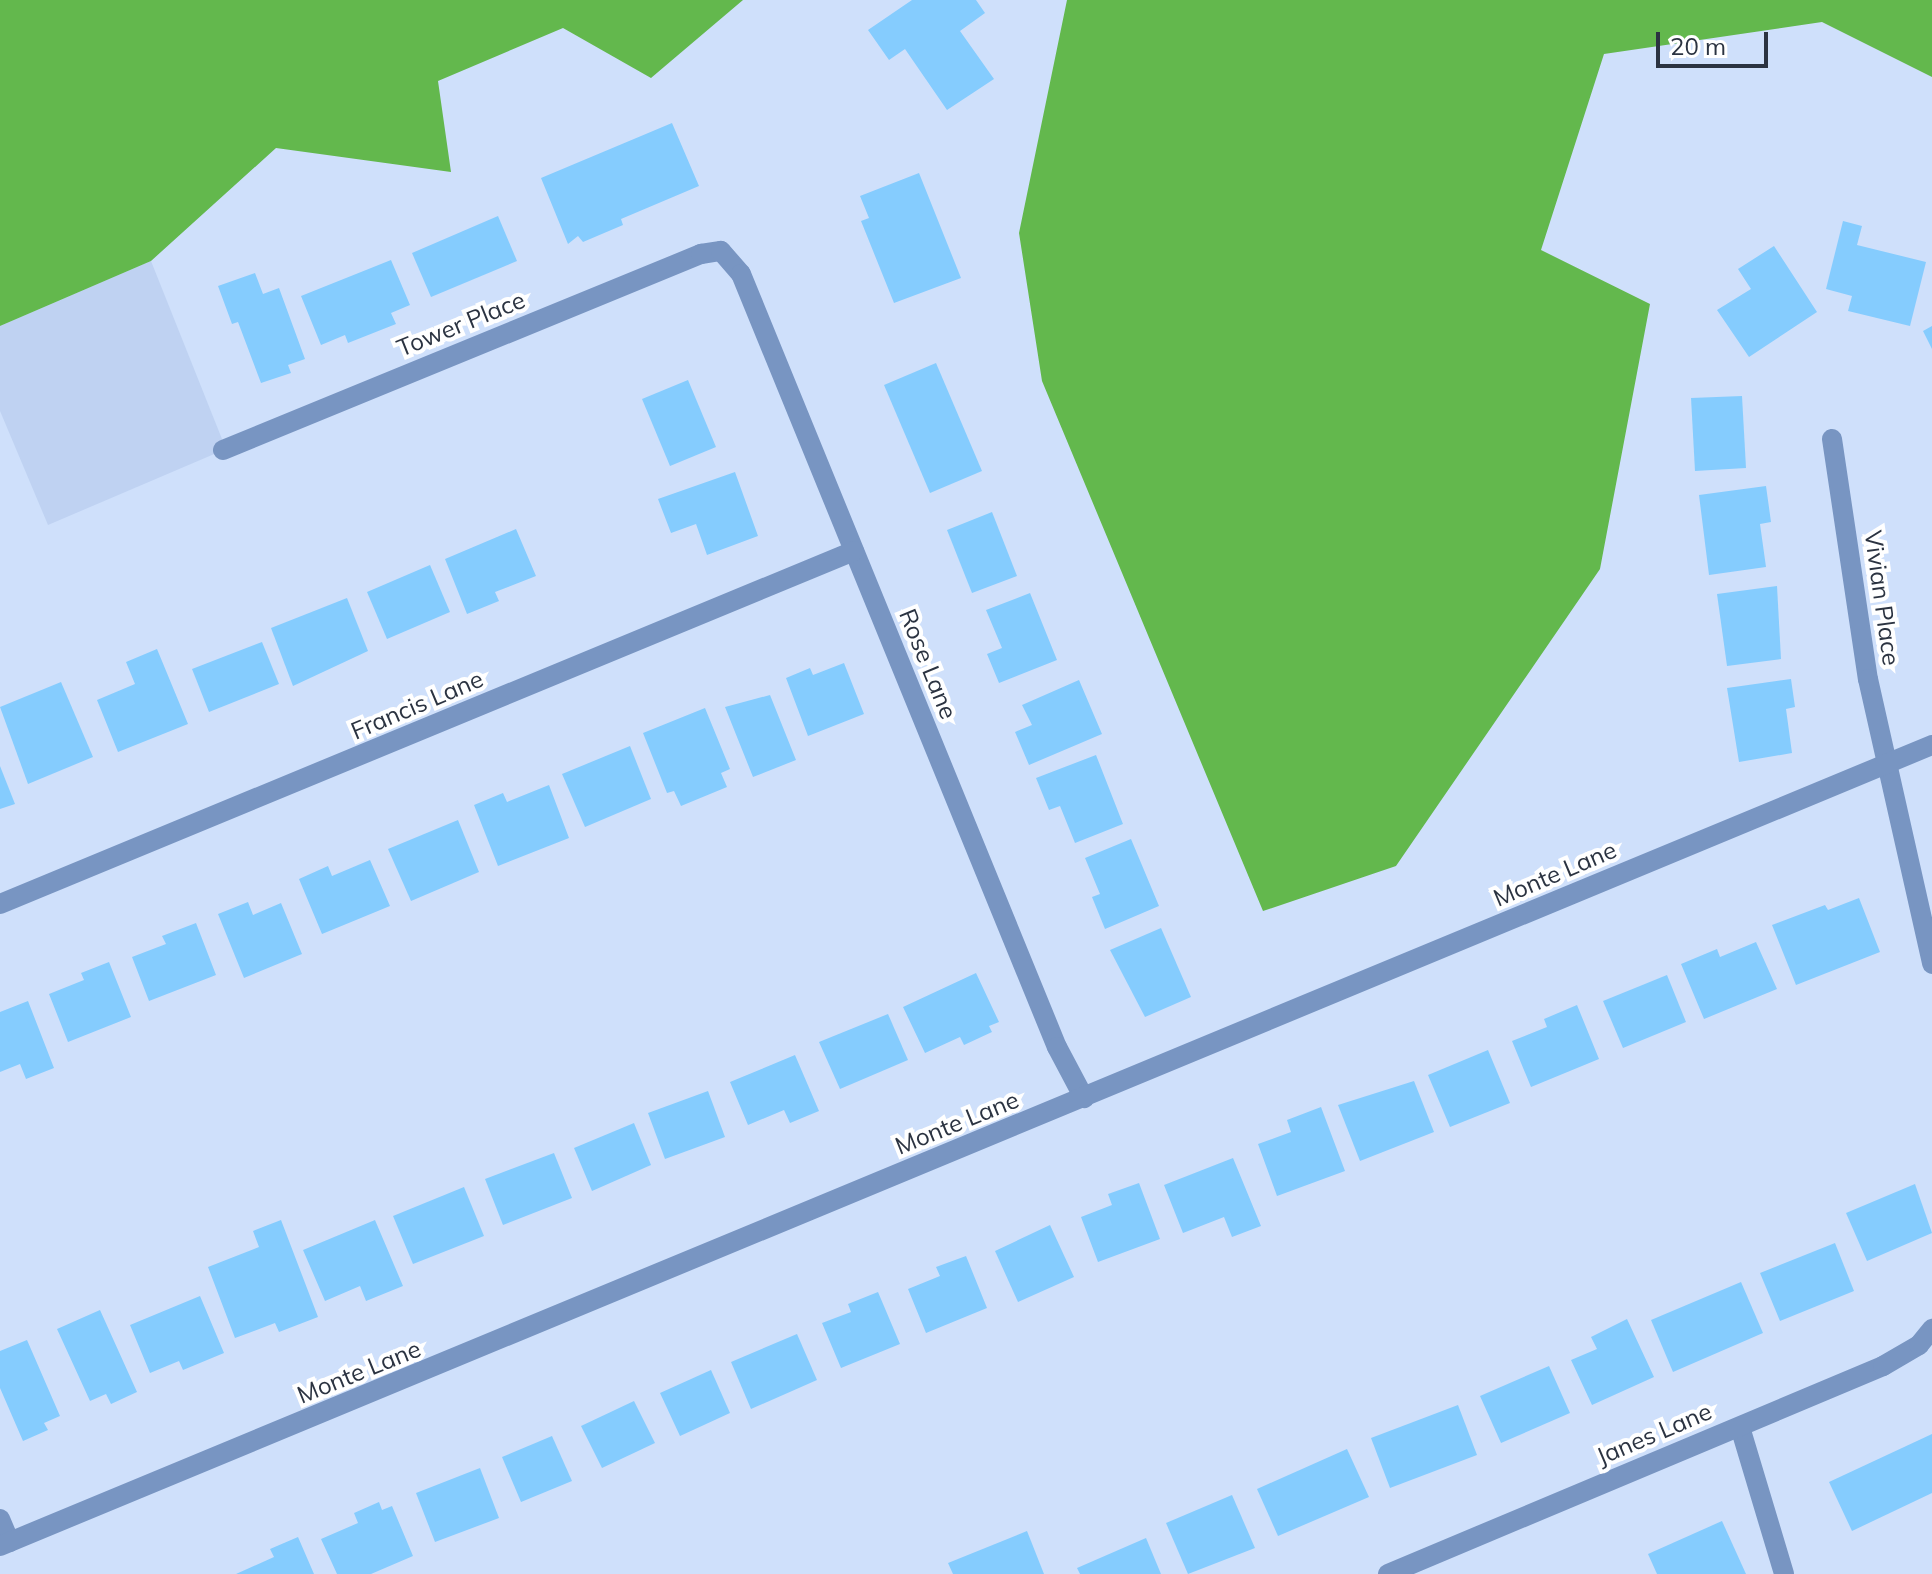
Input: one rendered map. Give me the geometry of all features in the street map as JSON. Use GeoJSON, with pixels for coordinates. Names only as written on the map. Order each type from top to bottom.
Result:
{"type":"FeatureCollection","features":[{"type":"Feature","properties":{"kind":"street","name":"Tower Place"},"geometry":{"type":"LineString","coordinates":[[223,450],[701,254],[721,251]]}},
{"type":"Feature","properties":{"kind":"street","name":"Rose Lane"},"geometry":{"type":"LineString","coordinates":[[721,251],[741,274],[1057,1047],[1084,1098]]}},
{"type":"Feature","properties":{"kind":"street","name":"Vivian Place"},"geometry":{"type":"LineString","coordinates":[[1832,439],[1885,764]]}},
{"type":"Feature","properties":{"kind":"street","name":"Francis Lane"},"geometry":{"type":"LineString","coordinates":[[0,904],[854,551]]}},
{"type":"Feature","properties":{"kind":"street","name":"Monte Lane"},"geometry":{"type":"LineString","coordinates":[[5,1544],[1932,745]]}},
{"type":"Feature","properties":{"kind":"street"},"geometry":{"type":"LineString","coordinates":[[1885,764],[1932,964]]}},
{"type":"Feature","properties":{"kind":"street","name":"Janes Lane"},"geometry":{"type":"LineString","coordinates":[[1388,1574],[1883,1366],[1919,1345],[1932,1329]]}},
{"type":"Feature","properties":{"kind":"street"},"geometry":{"type":"LineString","coordinates":[[1740,1427],[1784,1574]]}},
{"type":"Feature","properties":{"kind":"street"},"geometry":{"type":"LineString","coordinates":[[0,1519],[5,1544]]}},
{"type":"Feature","properties":{"kind":"shaded area"},"geometry":{"type":"Polygon","coordinates":[[[151,261],[226,449],[48,525],[0,411],[0,326],[151,261]]]}},
{"type":"Feature","properties":{"kind":"green space"},"geometry":{"type":"Polygon","coordinates":[[[0,0],[743,0],[651,78],[563,28],[438,81],[451,172],[276,148],[151,261],[0,326],[0,0]]]}},
{"type":"Feature","properties":{"kind":"green space"},"geometry":{"type":"Polygon","coordinates":[[[1067,0],[1932,0],[1932,77],[1822,22],[1604,54],[1541,250],[1650,304],[1600,569],[1396,866],[1263,911],[1042,381],[1019,233],[1067,0]]]}},
{"type":"Feature","properties":{"kind":"building"},"geometry":{"type":"Polygon","coordinates":[[[912,0],[976,0],[985,13],[960,31],[994,79],[947,110],[905,49],[889,60],[868,30],[912,0]]]}},
{"type":"Feature","properties":{"kind":"building"},"geometry":{"type":"Polygon","coordinates":[[[672,123],[699,186],[621,219],[623,225],[583,242],[578,236],[568,244],[541,178],[672,123]]]}},
{"type":"Feature","properties":{"kind":"building"},"geometry":{"type":"Polygon","coordinates":[[[919,173],[961,278],[894,303],[861,221],[869,218],[860,196],[919,173]]]}},
{"type":"Feature","properties":{"kind":"building"},"geometry":{"type":"Polygon","coordinates":[[[498,216],[517,261],[431,297],[412,253],[498,216]]]}},
{"type":"Feature","properties":{"kind":"building"},"geometry":{"type":"Polygon","coordinates":[[[1843,221],[1862,226],[1857,245],[1926,262],[1910,326],[1848,311],[1852,296],[1826,289],[1843,221]]]}},
{"type":"Feature","properties":{"kind":"building"},"geometry":{"type":"Polygon","coordinates":[[[1774,246],[1817,312],[1749,357],[1717,310],[1751,289],[1738,269],[1774,246]]]}},
{"type":"Feature","properties":{"kind":"building"},"geometry":{"type":"Polygon","coordinates":[[[391,260],[410,305],[391,313],[396,324],[348,343],[345,335],[321,345],[301,296],[391,260]]]}},
{"type":"Feature","properties":{"kind":"building"},"geometry":{"type":"Polygon","coordinates":[[[255,273],[263,294],[279,288],[305,359],[288,365],[291,373],[261,383],[238,322],[232,324],[218,286],[255,273]]]}},
{"type":"Feature","properties":{"kind":"building"},"geometry":{"type":"Polygon","coordinates":[[[1932,326],[1932,349],[1923,331],[1932,326]]]}},
{"type":"Feature","properties":{"kind":"building"},"geometry":{"type":"Polygon","coordinates":[[[936,363],[982,471],[930,493],[884,385],[936,363]]]}},
{"type":"Feature","properties":{"kind":"building"},"geometry":{"type":"Polygon","coordinates":[[[688,380],[716,447],[670,466],[642,399],[688,380]]]}},
{"type":"Feature","properties":{"kind":"building"},"geometry":{"type":"Polygon","coordinates":[[[1742,396],[1746,468],[1695,471],[1691,398],[1742,396]]]}},
{"type":"Feature","properties":{"kind":"building"},"geometry":{"type":"Polygon","coordinates":[[[735,472],[758,536],[707,555],[696,524],[671,533],[658,499],[735,472]]]}},
{"type":"Feature","properties":{"kind":"building"},"geometry":{"type":"Polygon","coordinates":[[[1766,486],[1771,522],[1760,524],[1766,567],[1709,575],[1699,495],[1766,486]]]}},
{"type":"Feature","properties":{"kind":"building"},"geometry":{"type":"Polygon","coordinates":[[[992,512],[1017,576],[972,593],[947,530],[992,512]]]}},
{"type":"Feature","properties":{"kind":"building"},"geometry":{"type":"Polygon","coordinates":[[[516,529],[536,576],[495,592],[499,601],[467,614],[445,559],[516,529]]]}},
{"type":"Feature","properties":{"kind":"building"},"geometry":{"type":"Polygon","coordinates":[[[430,565],[450,612],[387,639],[367,592],[430,565]]]}},
{"type":"Feature","properties":{"kind":"building"},"geometry":{"type":"Polygon","coordinates":[[[1777,586],[1781,659],[1727,666],[1717,594],[1777,586]]]}},
{"type":"Feature","properties":{"kind":"building"},"geometry":{"type":"Polygon","coordinates":[[[1030,593],[1057,660],[999,683],[987,654],[1002,648],[986,610],[1030,593]]]}},
{"type":"Feature","properties":{"kind":"building"},"geometry":{"type":"Polygon","coordinates":[[[347,598],[368,651],[293,686],[271,628],[347,598]]]}},
{"type":"Feature","properties":{"kind":"building"},"geometry":{"type":"Polygon","coordinates":[[[262,642],[279,684],[209,712],[192,669],[262,642]]]}},
{"type":"Feature","properties":{"kind":"building"},"geometry":{"type":"Polygon","coordinates":[[[157,649],[188,724],[118,752],[97,700],[135,684],[126,662],[157,649]]]}},
{"type":"Feature","properties":{"kind":"building"},"geometry":{"type":"Polygon","coordinates":[[[844,663],[864,714],[808,736],[786,678],[810,668],[813,675],[844,663]]]}},
{"type":"Feature","properties":{"kind":"building"},"geometry":{"type":"Polygon","coordinates":[[[1791,679],[1795,707],[1786,709],[1792,753],[1739,762],[1727,688],[1791,679]]]}},
{"type":"Feature","properties":{"kind":"building"},"geometry":{"type":"Polygon","coordinates":[[[1079,680],[1102,734],[1029,765],[1015,732],[1032,725],[1022,705],[1079,680]]]}},
{"type":"Feature","properties":{"kind":"building"},"geometry":{"type":"Polygon","coordinates":[[[61,682],[93,757],[28,784],[0,707],[61,682]]]}},
{"type":"Feature","properties":{"kind":"building"},"geometry":{"type":"Polygon","coordinates":[[[770,695],[796,760],[753,777],[725,707],[770,695]]]}},
{"type":"Feature","properties":{"kind":"building"},"geometry":{"type":"Polygon","coordinates":[[[705,708],[730,769],[721,773],[727,787],[681,806],[674,791],[667,793],[643,733],[705,708]]]}},
{"type":"Feature","properties":{"kind":"building"},"geometry":{"type":"Polygon","coordinates":[[[630,746],[651,799],[585,827],[562,774],[630,746]]]}},
{"type":"Feature","properties":{"kind":"building"},"geometry":{"type":"Polygon","coordinates":[[[1096,755],[1123,824],[1075,843],[1060,806],[1049,810],[1036,778],[1096,755]]]}},
{"type":"Feature","properties":{"kind":"building"},"geometry":{"type":"Polygon","coordinates":[[[0,766],[15,804],[0,809],[0,766]]]}},
{"type":"Feature","properties":{"kind":"building"},"geometry":{"type":"Polygon","coordinates":[[[549,785],[569,838],[498,866],[474,805],[503,793],[507,802],[549,785]]]}},
{"type":"Feature","properties":{"kind":"building"},"geometry":{"type":"Polygon","coordinates":[[[458,820],[479,872],[411,901],[388,849],[458,820]]]}},
{"type":"Feature","properties":{"kind":"building"},"geometry":{"type":"Polygon","coordinates":[[[1131,839],[1159,906],[1105,929],[1092,897],[1100,894],[1085,858],[1131,839]]]}},
{"type":"Feature","properties":{"kind":"building"},"geometry":{"type":"Polygon","coordinates":[[[370,860],[390,906],[322,934],[299,879],[328,866],[332,876],[370,860]]]}},
{"type":"Feature","properties":{"kind":"building"},"geometry":{"type":"Polygon","coordinates":[[[1859,898],[1880,952],[1796,985],[1772,925],[1825,905],[1828,910],[1859,898]]]}},
{"type":"Feature","properties":{"kind":"building"},"geometry":{"type":"Polygon","coordinates":[[[248,902],[253,915],[281,903],[302,954],[244,978],[218,914],[248,902]]]}},
{"type":"Feature","properties":{"kind":"building"},"geometry":{"type":"Polygon","coordinates":[[[196,923],[216,975],[149,1001],[132,957],[166,944],[162,936],[196,923]]]}},
{"type":"Feature","properties":{"kind":"building"},"geometry":{"type":"Polygon","coordinates":[[[1161,928],[1191,997],[1145,1017],[1110,950],[1161,928]]]}},
{"type":"Feature","properties":{"kind":"building"},"geometry":{"type":"Polygon","coordinates":[[[1756,942],[1777,989],[1704,1019],[1681,964],[1717,949],[1720,957],[1756,942]]]}},
{"type":"Feature","properties":{"kind":"building"},"geometry":{"type":"Polygon","coordinates":[[[109,962],[131,1017],[68,1042],[49,994],[84,980],[81,973],[109,962]]]}},
{"type":"Feature","properties":{"kind":"building"},"geometry":{"type":"Polygon","coordinates":[[[976,973],[999,1022],[989,1026],[992,1032],[964,1045],[960,1037],[925,1053],[903,1007],[976,973]]]}},
{"type":"Feature","properties":{"kind":"building"},"geometry":{"type":"Polygon","coordinates":[[[1667,975],[1686,1022],[1623,1048],[1603,1001],[1667,975]]]}},
{"type":"Feature","properties":{"kind":"building"},"geometry":{"type":"Polygon","coordinates":[[[28,1001],[54,1068],[26,1079],[20,1064],[0,1072],[0,1012],[28,1001]]]}},
{"type":"Feature","properties":{"kind":"building"},"geometry":{"type":"Polygon","coordinates":[[[1577,1005],[1599,1059],[1531,1087],[1512,1041],[1547,1027],[1544,1019],[1577,1005]]]}},
{"type":"Feature","properties":{"kind":"building"},"geometry":{"type":"Polygon","coordinates":[[[888,1014],[908,1060],[840,1089],[819,1042],[888,1014]]]}},
{"type":"Feature","properties":{"kind":"building"},"geometry":{"type":"Polygon","coordinates":[[[1488,1050],[1510,1103],[1450,1127],[1428,1075],[1488,1050]]]}},
{"type":"Feature","properties":{"kind":"building"},"geometry":{"type":"Polygon","coordinates":[[[795,1055],[819,1111],[790,1123],[784,1110],[748,1125],[730,1082],[795,1055]]]}},
{"type":"Feature","properties":{"kind":"building"},"geometry":{"type":"Polygon","coordinates":[[[1414,1081],[1434,1132],[1360,1161],[1338,1105],[1414,1081]]]}},
{"type":"Feature","properties":{"kind":"building"},"geometry":{"type":"Polygon","coordinates":[[[708,1091],[725,1137],[665,1159],[648,1113],[708,1091]]]}},
{"type":"Feature","properties":{"kind":"building"},"geometry":{"type":"Polygon","coordinates":[[[1321,1107],[1345,1171],[1277,1196],[1258,1144],[1291,1132],[1287,1120],[1321,1107]]]}},
{"type":"Feature","properties":{"kind":"building"},"geometry":{"type":"Polygon","coordinates":[[[634,1123],[651,1165],[592,1191],[574,1148],[634,1123]]]}},
{"type":"Feature","properties":{"kind":"building"},"geometry":{"type":"Polygon","coordinates":[[[554,1153],[572,1198],[503,1225],[485,1179],[554,1153]]]}},
{"type":"Feature","properties":{"kind":"building"},"geometry":{"type":"Polygon","coordinates":[[[1233,1158],[1261,1226],[1232,1237],[1224,1217],[1183,1233],[1164,1185],[1233,1158]]]}},
{"type":"Feature","properties":{"kind":"building"},"geometry":{"type":"Polygon","coordinates":[[[1139,1183],[1160,1239],[1098,1262],[1081,1217],[1112,1205],[1108,1194],[1139,1183]]]}},
{"type":"Feature","properties":{"kind":"building"},"geometry":{"type":"Polygon","coordinates":[[[1915,1184],[1932,1233],[1867,1261],[1846,1213],[1915,1184]]]}},
{"type":"Feature","properties":{"kind":"building"},"geometry":{"type":"Polygon","coordinates":[[[464,1187],[484,1236],[413,1264],[393,1216],[464,1187]]]}},
{"type":"Feature","properties":{"kind":"building"},"geometry":{"type":"Polygon","coordinates":[[[281,1220],[318,1317],[279,1332],[275,1323],[235,1338],[208,1267],[259,1247],[253,1231],[281,1220]]]}},
{"type":"Feature","properties":{"kind":"building"},"geometry":{"type":"Polygon","coordinates":[[[375,1220],[403,1286],[366,1301],[360,1286],[325,1301],[303,1250],[375,1220]]]}},
{"type":"Feature","properties":{"kind":"building"},"geometry":{"type":"Polygon","coordinates":[[[1050,1225],[1074,1277],[1018,1302],[995,1251],[1050,1225]]]}},
{"type":"Feature","properties":{"kind":"building"},"geometry":{"type":"Polygon","coordinates":[[[1835,1243],[1854,1291],[1780,1321],[1760,1273],[1835,1243]]]}},
{"type":"Feature","properties":{"kind":"building"},"geometry":{"type":"Polygon","coordinates":[[[966,1256],[987,1308],[926,1333],[908,1289],[940,1276],[936,1267],[966,1256]]]}},
{"type":"Feature","properties":{"kind":"building"},"geometry":{"type":"Polygon","coordinates":[[[1741,1282],[1763,1333],[1673,1372],[1651,1320],[1741,1282]]]}},
{"type":"Feature","properties":{"kind":"building"},"geometry":{"type":"Polygon","coordinates":[[[878,1292],[900,1344],[841,1368],[822,1323],[851,1312],[848,1304],[878,1292]]]}},
{"type":"Feature","properties":{"kind":"building"},"geometry":{"type":"Polygon","coordinates":[[[200,1296],[224,1353],[183,1370],[179,1361],[150,1373],[130,1325],[200,1296]]]}},
{"type":"Feature","properties":{"kind":"building"},"geometry":{"type":"Polygon","coordinates":[[[100,1310],[137,1392],[111,1404],[106,1394],[90,1401],[57,1329],[100,1310]]]}},
{"type":"Feature","properties":{"kind":"building"},"geometry":{"type":"Polygon","coordinates":[[[1627,1319],[1654,1377],[1592,1405],[1571,1360],[1597,1349],[1591,1337],[1627,1319]]]}},
{"type":"Feature","properties":{"kind":"building"},"geometry":{"type":"Polygon","coordinates":[[[797,1334],[817,1380],[751,1409],[731,1362],[797,1334]]]}},
{"type":"Feature","properties":{"kind":"building"},"geometry":{"type":"Polygon","coordinates":[[[27,1340],[60,1416],[44,1423],[48,1430],[23,1441],[0,1388],[0,1351],[27,1340]]]}},
{"type":"Feature","properties":{"kind":"building"},"geometry":{"type":"Polygon","coordinates":[[[1549,1366],[1570,1413],[1501,1443],[1480,1396],[1549,1366]]]}},
{"type":"Feature","properties":{"kind":"building"},"geometry":{"type":"Polygon","coordinates":[[[711,1370],[730,1413],[680,1436],[660,1393],[711,1370]]]}},
{"type":"Feature","properties":{"kind":"building"},"geometry":{"type":"Polygon","coordinates":[[[634,1401],[655,1443],[602,1468],[581,1426],[634,1401]]]}},
{"type":"Feature","properties":{"kind":"building"},"geometry":{"type":"Polygon","coordinates":[[[1458,1405],[1477,1455],[1390,1488],[1371,1438],[1458,1405]]]}},
{"type":"Feature","properties":{"kind":"building"},"geometry":{"type":"Polygon","coordinates":[[[1932,1434],[1932,1493],[1852,1531],[1829,1482],[1932,1434]]]}},
{"type":"Feature","properties":{"kind":"building"},"geometry":{"type":"Polygon","coordinates":[[[552,1436],[572,1481],[521,1502],[502,1457],[552,1436]]]}},
{"type":"Feature","properties":{"kind":"building"},"geometry":{"type":"Polygon","coordinates":[[[1347,1449],[1369,1497],[1278,1536],[1257,1489],[1347,1449]]]}},
{"type":"Feature","properties":{"kind":"building"},"geometry":{"type":"Polygon","coordinates":[[[480,1468],[499,1518],[435,1542],[416,1493],[480,1468]]]}},
{"type":"Feature","properties":{"kind":"building"},"geometry":{"type":"Polygon","coordinates":[[[1232,1495],[1255,1548],[1188,1574],[1166,1523],[1232,1495]]]}},
{"type":"Feature","properties":{"kind":"building"},"geometry":{"type":"Polygon","coordinates":[[[379,1502],[382,1510],[392,1506],[413,1556],[371,1574],[337,1574],[321,1539],[358,1523],[354,1513],[379,1502]]]}},
{"type":"Feature","properties":{"kind":"building"},"geometry":{"type":"Polygon","coordinates":[[[1722,1521],[1746,1574],[1657,1574],[1648,1554],[1722,1521]]]}},
{"type":"Feature","properties":{"kind":"building"},"geometry":{"type":"Polygon","coordinates":[[[1027,1531],[1044,1574],[953,1574],[948,1563],[1027,1531]]]}},
{"type":"Feature","properties":{"kind":"building"},"geometry":{"type":"Polygon","coordinates":[[[298,1537],[314,1574],[236,1574],[274,1557],[270,1549],[298,1537]]]}},
{"type":"Feature","properties":{"kind":"building"},"geometry":{"type":"Polygon","coordinates":[[[1146,1538],[1161,1574],[1080,1574],[1077,1568],[1146,1538]]]}}]}
